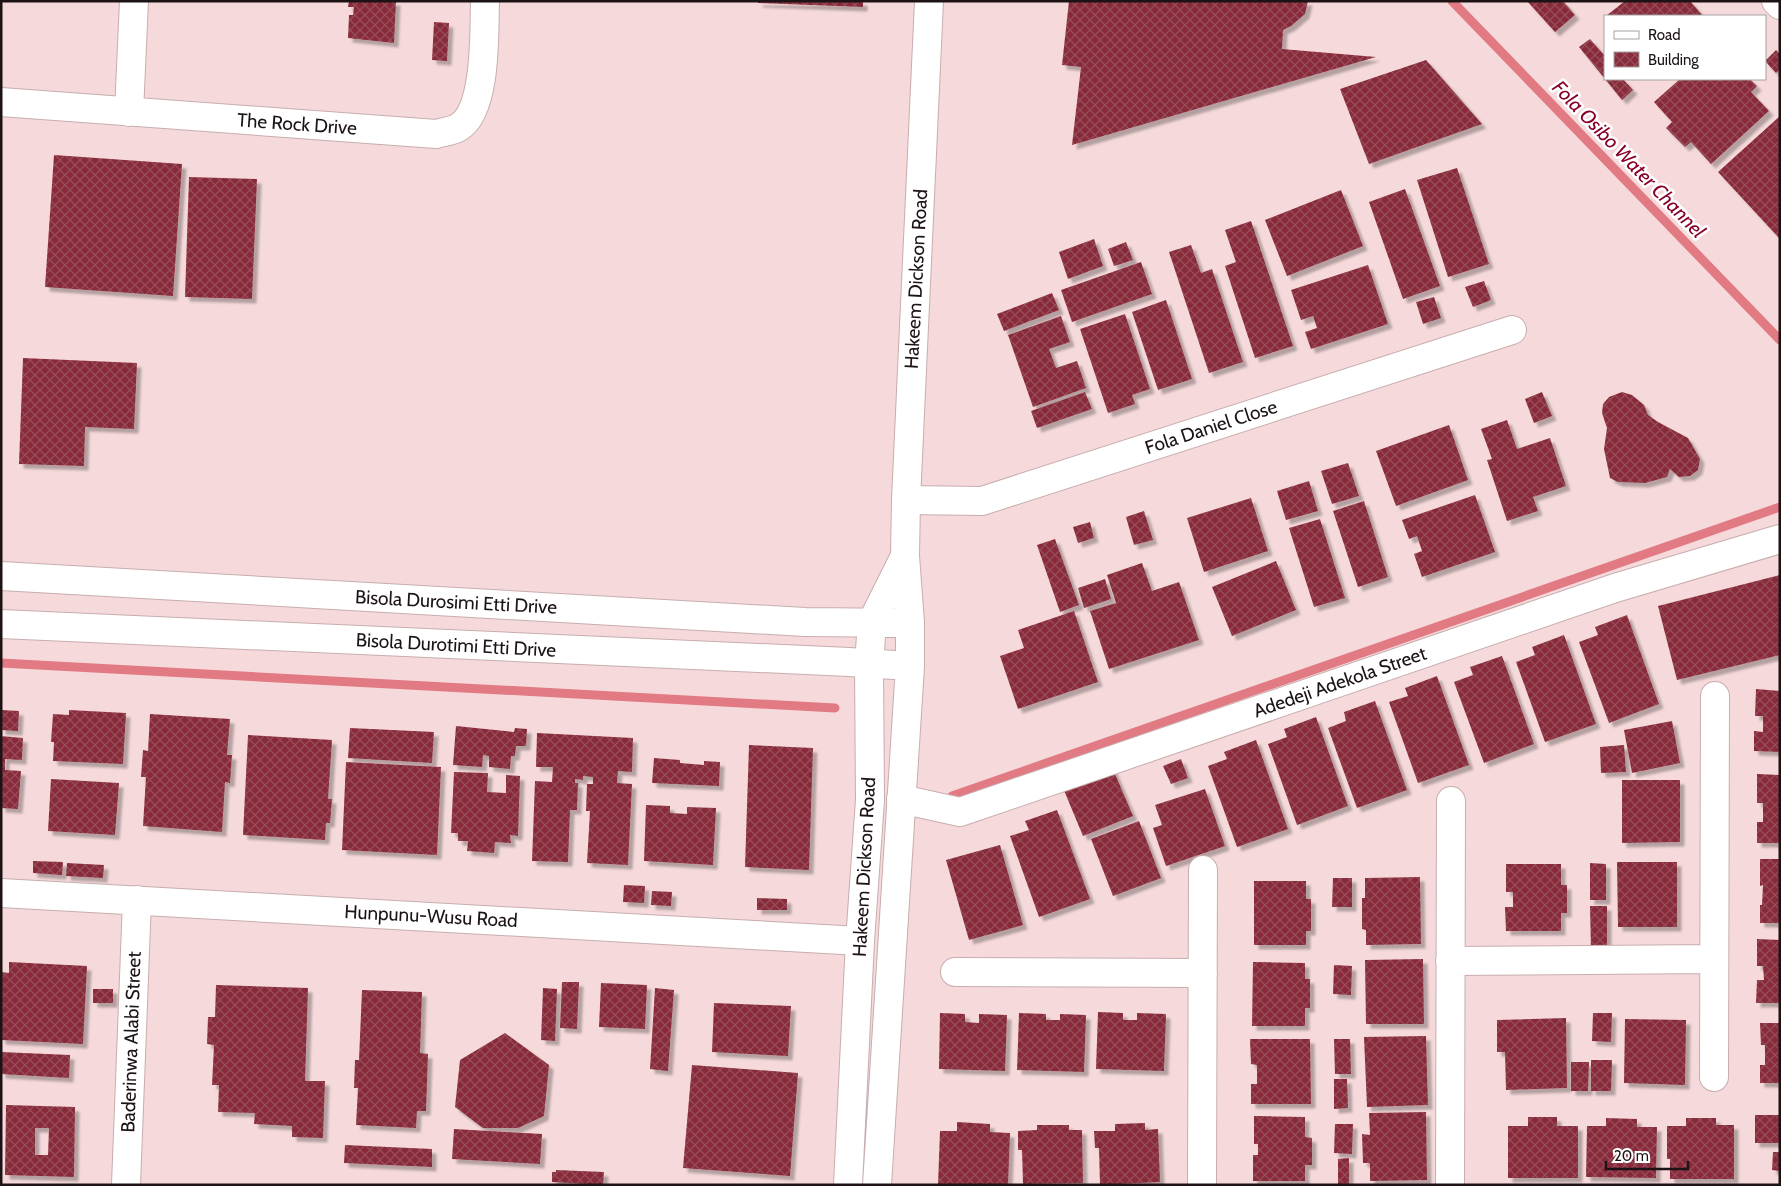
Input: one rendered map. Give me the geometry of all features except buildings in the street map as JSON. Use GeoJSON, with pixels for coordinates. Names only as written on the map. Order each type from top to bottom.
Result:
{"type":"FeatureCollection","features":[{"type":"Feature","properties":{"kind":"street"},"geometry":{"type":"LineString","coordinates":[[129,112],[134,1]]}},
{"type":"Feature","properties":{"kind":"street","name":"The Rock Drive"},"geometry":{"type":"LineString","coordinates":[[1,102],[436,134],[458,128],[472,114],[480,85],[485,1]]}},
{"type":"Feature","properties":{"kind":"street","name":"Hakeem Dickson Road"},"geometry":{"type":"LineString","coordinates":[[877,1185],[910,666],[910,623],[905,556],[906,500],[929,1]]}},
{"type":"Feature","properties":{"kind":"street"},"geometry":{"type":"LineString","coordinates":[[1776,1],[1780,5]]}},
{"type":"Feature","properties":{"kind":"street","name":"Fola Daniel Close"},"geometry":{"type":"LineString","coordinates":[[906,500],[982,501],[1512,330]]}},
{"type":"Feature","properties":{"kind":"street","name":"Adedeji Adekola Street"},"geometry":{"type":"LineString","coordinates":[[901,799],[960,812],[1615,588],[1780,538]]}},
{"type":"Feature","properties":{"kind":"street","name":"Hakeem Dickson Road"},"geometry":{"type":"LineString","coordinates":[[848,1185],[860,941],[870,800],[870,664],[872,622],[905,556]]}},
{"type":"Feature","properties":{"kind":"street","name":"Bisola Durosimi Etti Drive"},"geometry":{"type":"LineString","coordinates":[[1,576],[795,621],[910,623]]}},
{"type":"Feature","properties":{"kind":"street","name":"Bisola Durotimi Etti Drive"},"geometry":{"type":"LineString","coordinates":[[1,624],[910,666]]}},
{"type":"Feature","properties":{"kind":"street"},"geometry":{"type":"LineString","coordinates":[[1714,1077],[1715,696]]}},
{"type":"Feature","properties":{"kind":"street"},"geometry":{"type":"LineString","coordinates":[[1450,1185],[1451,800]]}},
{"type":"Feature","properties":{"kind":"street"},"geometry":{"type":"LineString","coordinates":[[1202,1185],[1203,870]]}},
{"type":"Feature","properties":{"kind":"street","name":"Hunpunu-Wusu Road"},"geometry":{"type":"LineString","coordinates":[[1,893],[860,941]]}},
{"type":"Feature","properties":{"kind":"street","name":"Baderinwa Alabi Street"},"geometry":{"type":"LineString","coordinates":[[126,1185],[137,900]]}},
{"type":"Feature","properties":{"kind":"street"},"geometry":{"type":"LineString","coordinates":[[1450,962],[1714,959]]}},
{"type":"Feature","properties":{"kind":"street"},"geometry":{"type":"LineString","coordinates":[[955,972],[1203,973]]}},
{"type":"Feature","properties":{"kind":"waterway","name":"Fola Osibo Water Channel"},"geometry":{"type":"LineString","coordinates":[[1452,1],[1780,340]]}},
{"type":"Feature","properties":{"kind":"waterway"},"geometry":{"type":"LineString","coordinates":[[952,796],[1780,507]]}},
{"type":"Feature","properties":{"kind":"waterway"},"geometry":{"type":"LineString","coordinates":[[1,663],[835,708]]}}]}
